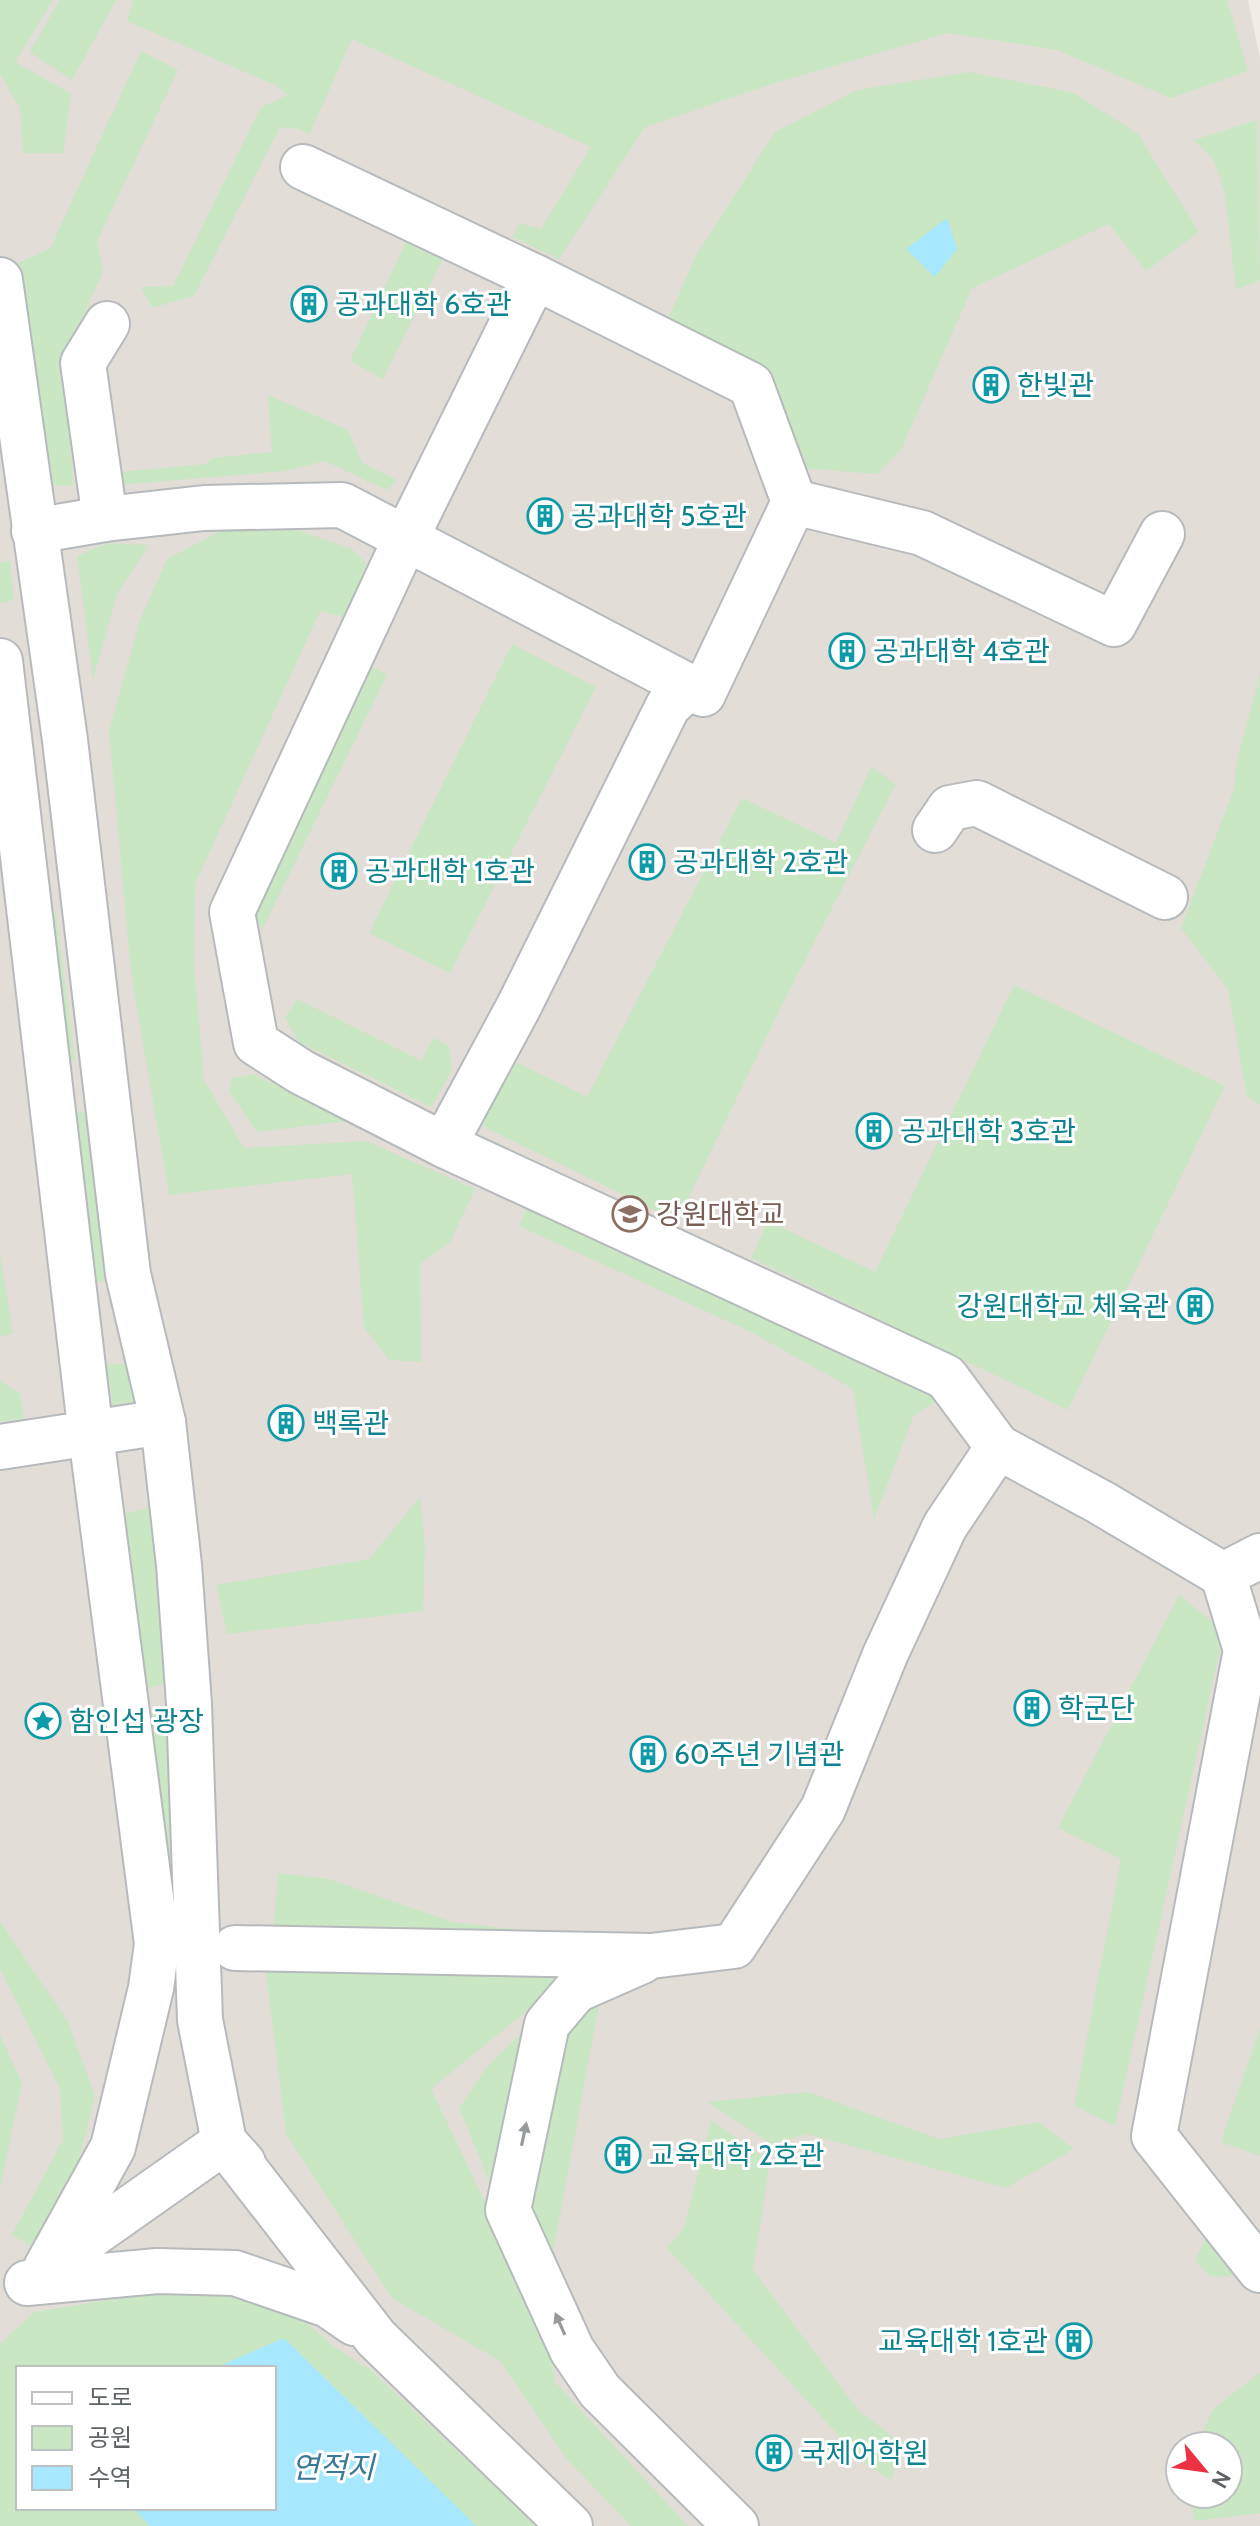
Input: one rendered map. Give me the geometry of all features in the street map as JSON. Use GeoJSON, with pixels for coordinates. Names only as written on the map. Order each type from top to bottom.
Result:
{"type":"FeatureCollection","features":[{"type":"Feature","properties":{"kind":"street"},"geometry":{"type":"LineString","coordinates":[[34,531],[204,508],[342,505],[703,694],[794,502],[751,385],[535,277],[303,167]]}},
{"type":"Feature","properties":{"kind":"street"},"geometry":{"type":"LineString","coordinates":[[535,277],[405,540],[232,912],[256,1043],[301,1072],[444,1145],[946,1377],[998,1447],[1100,1502],[1242,1565],[1246,1650],[1154,2136],[1260,2270]]}},
{"type":"Feature","properties":{"kind":"street"},"geometry":{"type":"LineString","coordinates":[[0,280],[65,740],[128,1274],[163,1422],[179,1565],[189,1704],[200,2020],[224,2142],[376,2338],[570,2526]]}},
{"type":"Feature","properties":{"kind":"street"},"geometry":{"type":"LineString","coordinates":[[105,519],[83,363],[107,324]]}},
{"type":"Feature","properties":{"kind":"street"},"geometry":{"type":"LineString","coordinates":[[794,502],[922,533],[1114,624],[1162,534]]}},
{"type":"Feature","properties":{"kind":"street"},"geometry":{"type":"LineString","coordinates":[[0,661],[13,892],[91,1435],[157,1944],[151,1988],[24,2284]]}},
{"type":"Feature","properties":{"kind":"street"},"geometry":{"type":"LineString","coordinates":[[444,1145],[519,1006],[668,706],[689,687]]}},
{"type":"Feature","properties":{"kind":"street"},"geometry":{"type":"LineString","coordinates":[[935,830],[950,808],[977,803],[1165,897]]}},
{"type":"Feature","properties":{"kind":"street"},"geometry":{"type":"LineString","coordinates":[[13,892],[80,885]]}},
{"type":"Feature","properties":{"kind":"street"},"geometry":{"type":"LineString","coordinates":[[0,1447],[163,1422]]}},
{"type":"Feature","properties":{"kind":"street"},"geometry":{"type":"LineString","coordinates":[[235,1948],[651,1956],[734,1946],[823,1809],[885,1655],[945,1526],[998,1447]]}},
{"type":"Feature","properties":{"kind":"street"},"geometry":{"type":"LineString","coordinates":[[157,1944],[200,2020]]}},
{"type":"Feature","properties":{"kind":"street"},"geometry":{"type":"LineString","coordinates":[[651,1956],[576,1990],[547,2024],[508,2210],[572,2350],[600,2391],[736,2526]]}},
{"type":"Feature","properties":{"kind":"street"},"geometry":{"type":"LineString","coordinates":[[151,1988],[200,2020]]}},
{"type":"Feature","properties":{"kind":"street"},"geometry":{"type":"LineString","coordinates":[[24,2284],[224,2142]]}},
{"type":"Feature","properties":{"kind":"street"},"geometry":{"type":"LineString","coordinates":[[224,2142],[585,2526]]}},
{"type":"Feature","properties":{"kind":"street"},"geometry":{"type":"LineString","coordinates":[[24,2284],[157,2271],[235,2273],[328,2305],[376,2338]]}},
{"type":"Feature","properties":{"kind":"shaded area","name":"강원대학교"},"geometry":{"type":"Polygon","coordinates":[[[0,0],[1248,0],[1260,59],[1260,2526],[0,2526],[0,0]]]}},
{"type":"Feature","properties":{"kind":"green space"},"geometry":{"type":"Polygon","coordinates":[[[0,0],[53,0],[15,62],[71,94],[63,153],[23,153],[20,108],[0,74],[0,0]]]}},
{"type":"Feature","properties":{"kind":"green space"},"geometry":{"type":"Polygon","coordinates":[[[60,0],[116,0],[72,80],[30,52],[60,0]]]}},
{"type":"Feature","properties":{"kind":"green space"},"geometry":{"type":"Polygon","coordinates":[[[133,0],[1227,0],[1248,71],[1171,98],[1057,50],[948,33],[778,82],[645,127],[559,259],[512,237],[520,223],[541,229],[591,147],[352,39],[309,135],[300,129],[280,127],[194,296],[152,308],[141,287],[173,286],[261,107],[288,95],[275,85],[127,21],[133,0]]]}},
{"type":"Feature","properties":{"kind":"green space"},"geometry":{"type":"Polygon","coordinates":[[[141,51],[178,70],[97,241],[103,271],[65,359],[73,486],[36,484],[2,270],[50,249],[141,51]]]}},
{"type":"Feature","properties":{"kind":"green space"},"geometry":{"type":"Polygon","coordinates":[[[970,72],[1074,93],[1138,134],[1199,232],[1146,271],[1109,224],[972,288],[901,450],[877,474],[800,468],[665,325],[696,256],[775,132],[857,90],[970,72]]]}},
{"type":"Feature","properties":{"kind":"green space"},"geometry":{"type":"Polygon","coordinates":[[[1257,120],[1260,280],[1236,290],[1225,194],[1213,158],[1194,140],[1257,120]]]}},
{"type":"Feature","properties":{"kind":"green space"},"geometry":{"type":"Polygon","coordinates":[[[406,242],[443,259],[383,379],[350,361],[406,242]]]}},
{"type":"Feature","properties":{"kind":"green space"},"geometry":{"type":"Polygon","coordinates":[[[268,395],[348,430],[362,463],[397,480],[387,490],[325,461],[285,471],[117,485],[108,473],[206,464],[212,458],[272,452],[268,395]]]}},
{"type":"Feature","properties":{"kind":"green space"},"geometry":{"type":"Polygon","coordinates":[[[291,528],[352,549],[367,564],[368,586],[349,619],[320,611],[195,884],[194,966],[204,1080],[244,1148],[366,1141],[475,1189],[450,1242],[420,1264],[421,1362],[389,1360],[364,1327],[352,1174],[169,1195],[131,973],[109,731],[140,620],[167,559],[219,532],[291,528]]]}},
{"type":"Feature","properties":{"kind":"green space"},"geometry":{"type":"Polygon","coordinates":[[[107,543],[149,545],[117,594],[93,680],[77,556],[107,543]]]}},
{"type":"Feature","properties":{"kind":"green space"},"geometry":{"type":"Polygon","coordinates":[[[10,560],[14,600],[0,603],[0,563],[10,560]]]}},
{"type":"Feature","properties":{"kind":"green space"},"geometry":{"type":"Polygon","coordinates":[[[512,644],[596,687],[450,973],[369,933],[512,644]]]}},
{"type":"Feature","properties":{"kind":"green space"},"geometry":{"type":"Polygon","coordinates":[[[367,664],[387,675],[263,928],[249,916],[367,664]]]}},
{"type":"Feature","properties":{"kind":"green space"},"geometry":{"type":"Polygon","coordinates":[[[1260,674],[1260,1105],[1247,1096],[1228,989],[1181,928],[1234,789],[1236,764],[1260,674]]]}},
{"type":"Feature","properties":{"kind":"green space"},"geometry":{"type":"Polygon","coordinates":[[[871,767],[896,784],[783,1003],[677,1221],[460,1115],[493,1051],[587,1097],[742,798],[836,843],[871,767]]]}},
{"type":"Feature","properties":{"kind":"green space"},"geometry":{"type":"Polygon","coordinates":[[[56,911],[75,1061],[58,1063],[38,914],[56,911]]]}},
{"type":"Feature","properties":{"kind":"green space"},"geometry":{"type":"Polygon","coordinates":[[[1014,985],[1225,1086],[1068,1410],[751,1258],[768,1221],[875,1272],[1014,985]]]}},
{"type":"Feature","properties":{"kind":"green space"},"geometry":{"type":"Polygon","coordinates":[[[297,999],[422,1061],[433,1038],[449,1046],[452,1070],[431,1107],[299,1042],[285,1018],[297,999]]]}},
{"type":"Feature","properties":{"kind":"green space"},"geometry":{"type":"Polygon","coordinates":[[[253,1074],[347,1121],[257,1132],[229,1091],[232,1078],[253,1074]]]}},
{"type":"Feature","properties":{"kind":"green space"},"geometry":{"type":"Polygon","coordinates":[[[68,1112],[87,1112],[115,1279],[92,1283],[68,1112]]]}},
{"type":"Feature","properties":{"kind":"green space"},"geometry":{"type":"Polygon","coordinates":[[[528,1205],[940,1399],[914,1415],[874,1519],[853,1389],[749,1331],[519,1226],[528,1205]]]}},
{"type":"Feature","properties":{"kind":"green space"},"geometry":{"type":"Polygon","coordinates":[[[0,1254],[13,1334],[0,1336],[0,1254]]]}},
{"type":"Feature","properties":{"kind":"green space"},"geometry":{"type":"Polygon","coordinates":[[[133,1363],[141,1415],[115,1422],[107,1365],[133,1363]]]}},
{"type":"Feature","properties":{"kind":"green space"},"geometry":{"type":"Polygon","coordinates":[[[0,1381],[20,1393],[24,1419],[0,1422],[0,1381]]]}},
{"type":"Feature","properties":{"kind":"green space"},"geometry":{"type":"Polygon","coordinates":[[[420,1497],[425,1548],[423,1611],[227,1634],[216,1585],[369,1559],[420,1497]]]}},
{"type":"Feature","properties":{"kind":"green space"},"geometry":{"type":"Polygon","coordinates":[[[150,1508],[169,1683],[142,1690],[122,1514],[150,1508]]]}},
{"type":"Feature","properties":{"kind":"green space"},"geometry":{"type":"Polygon","coordinates":[[[1179,1595],[1224,1631],[1115,2126],[1074,2106],[1121,1859],[1058,1828],[1179,1595]]]}},
{"type":"Feature","properties":{"kind":"green space"},"geometry":{"type":"Polygon","coordinates":[[[171,1712],[191,1892],[166,1897],[146,1715],[171,1712]]]}},
{"type":"Feature","properties":{"kind":"green space"},"geometry":{"type":"Polygon","coordinates":[[[278,1873],[328,1879],[453,1922],[528,1931],[273,1929],[278,1873]]]}},
{"type":"Feature","properties":{"kind":"green space"},"geometry":{"type":"Polygon","coordinates":[[[0,1921],[68,2022],[95,2096],[75,2176],[36,2249],[12,2235],[63,2140],[60,2089],[0,1969],[0,1921]]]}},
{"type":"Feature","properties":{"kind":"green space"},"geometry":{"type":"Polygon","coordinates":[[[264,1958],[578,1969],[431,2089],[546,2330],[555,2382],[688,2526],[631,2526],[566,2458],[500,2361],[392,2298],[286,2134],[264,1958]]]}},
{"type":"Feature","properties":{"kind":"green space"},"geometry":{"type":"Polygon","coordinates":[[[600,1999],[551,2264],[492,2187],[459,2108],[485,2069],[547,2008],[600,1999]]]}},
{"type":"Feature","properties":{"kind":"green space"},"geometry":{"type":"Polygon","coordinates":[[[1260,2028],[1260,2156],[1221,2142],[1260,2028]]]}},
{"type":"Feature","properties":{"kind":"green space"},"geometry":{"type":"Polygon","coordinates":[[[0,2035],[22,2083],[0,2189],[0,2035]]]}},
{"type":"Feature","properties":{"kind":"green space"},"geometry":{"type":"Polygon","coordinates":[[[808,2092],[939,2139],[1039,2122],[1074,2149],[1006,2188],[807,2134],[772,2144],[707,2102],[808,2092]]]}},
{"type":"Feature","properties":{"kind":"green space"},"geometry":{"type":"Polygon","coordinates":[[[711,2120],[770,2162],[753,2270],[859,2411],[903,2444],[891,2480],[862,2461],[667,2248],[684,2228],[711,2120]]]}},
{"type":"Feature","properties":{"kind":"green space"},"geometry":{"type":"Polygon","coordinates":[[[1224,2239],[1236,2253],[1231,2276],[1211,2277],[1195,2261],[1205,2240],[1224,2239]]]}},
{"type":"Feature","properties":{"kind":"green space"},"geometry":{"type":"Polygon","coordinates":[[[166,2291],[240,2297],[297,2314],[333,2346],[371,2370],[537,2526],[0,2526],[0,2344],[34,2312],[166,2291]]]}},
{"type":"Feature","properties":{"kind":"green space"},"geometry":{"type":"Polygon","coordinates":[[[1260,2373],[1260,2513],[1194,2521],[1193,2510],[1244,2510],[1244,2430],[1204,2430],[1214,2408],[1260,2373]]]}},
{"type":"Feature","properties":{"kind":"water"},"geometry":{"type":"Polygon","coordinates":[[[947,218],[957,249],[935,277],[906,249],[947,218]]]}},
{"type":"Feature","properties":{"kind":"water","name":"연적지"},"geometry":{"type":"Polygon","coordinates":[[[284,2338],[476,2526],[150,2526],[135,2510],[276,2510],[276,2366],[220,2366],[284,2338]]]}},
{"type":"Feature","properties":{"kind":"place","name":"공과대학 6호관"},"geometry":{"type":"Point","coordinates":[309,304]}},
{"type":"Feature","properties":{"kind":"place","name":"한빛관"},"geometry":{"type":"Point","coordinates":[991,385]}},
{"type":"Feature","properties":{"kind":"place","name":"공과대학 5호관"},"geometry":{"type":"Point","coordinates":[545,516]}},
{"type":"Feature","properties":{"kind":"place","name":"공과대학 4호관"},"geometry":{"type":"Point","coordinates":[847,651]}},
{"type":"Feature","properties":{"kind":"place","name":"공과대학 2호관"},"geometry":{"type":"Point","coordinates":[647,862]}},
{"type":"Feature","properties":{"kind":"place","name":"공과대학 1호관"},"geometry":{"type":"Point","coordinates":[339,871]}},
{"type":"Feature","properties":{"kind":"place","name":"공과대학 3호관"},"geometry":{"type":"Point","coordinates":[874,1131]}},
{"type":"Feature","properties":{"kind":"place","name":"강원대학교"},"geometry":{"type":"Point","coordinates":[630,1214]}},
{"type":"Feature","properties":{"kind":"place","name":"강원대학교 체육관"},"geometry":{"type":"Point","coordinates":[1195,1306]}},
{"type":"Feature","properties":{"kind":"place","name":"백록관"},"geometry":{"type":"Point","coordinates":[286,1423]}},
{"type":"Feature","properties":{"kind":"place","name":"학군단"},"geometry":{"type":"Point","coordinates":[1032,1708]}},
{"type":"Feature","properties":{"kind":"place","name":"함인섭 광장"},"geometry":{"type":"Point","coordinates":[43,1721]}},
{"type":"Feature","properties":{"kind":"place","name":"60주년 기념관"},"geometry":{"type":"Point","coordinates":[648,1754]}},
{"type":"Feature","properties":{"kind":"place","name":"교육대학 2호관"},"geometry":{"type":"Point","coordinates":[623,2155]}},
{"type":"Feature","properties":{"kind":"place","name":"교육대학 1호관"},"geometry":{"type":"Point","coordinates":[1074,2341]}},
{"type":"Feature","properties":{"kind":"place","name":"국제어학원"},"geometry":{"type":"Point","coordinates":[774,2453]}}]}
